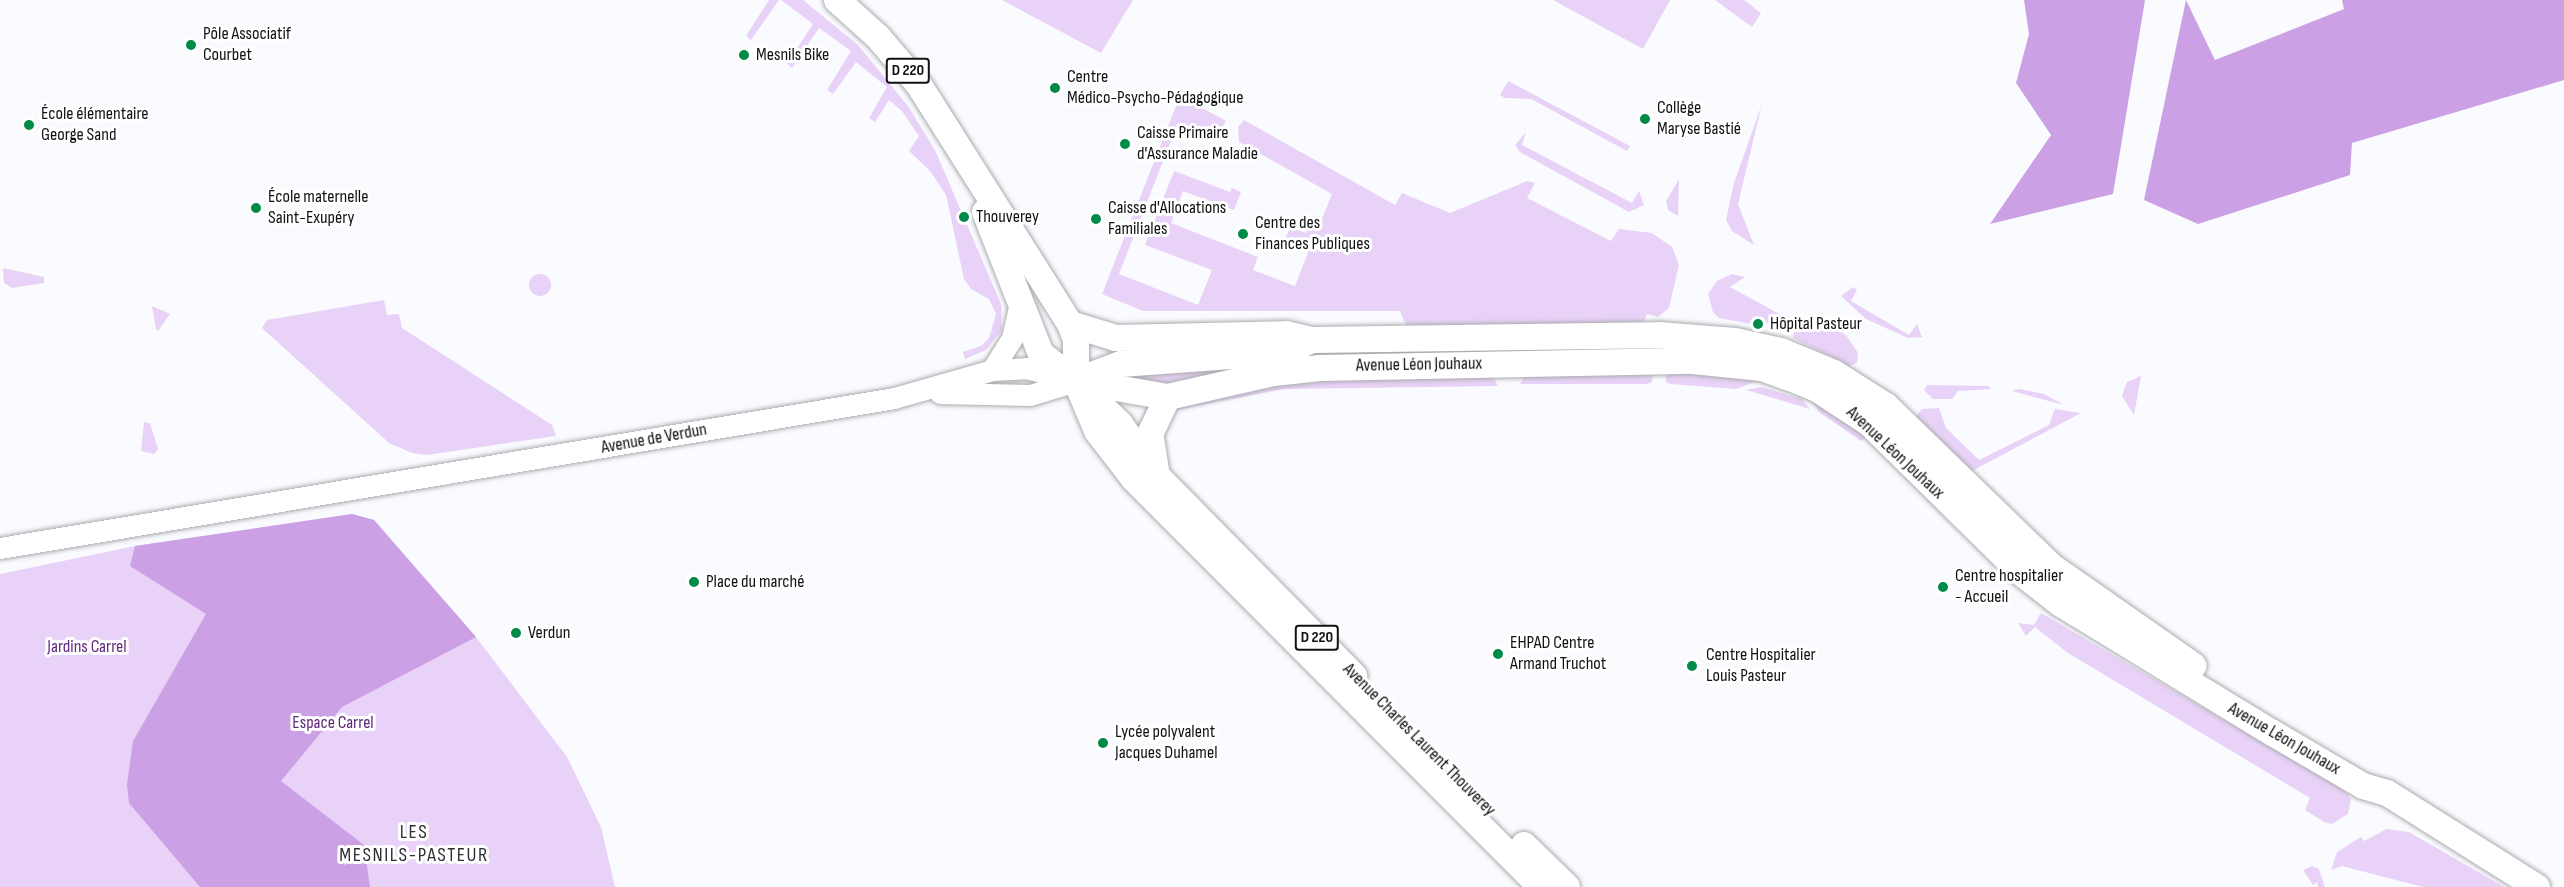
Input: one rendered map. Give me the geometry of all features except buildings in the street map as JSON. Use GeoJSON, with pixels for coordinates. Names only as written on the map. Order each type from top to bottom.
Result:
{"type":"FeatureCollection","features":[{"type":"Feature","properties":{"kind":"main road","name":"Avenue Charles Laurent Thouverey"},"geometry":{"type":"LineString","coordinates":[[837,0],[906,69],[1070,324],[1076,340],[1076,381],[1097,431],[1134,478],[1541,887]]}},
{"type":"Feature","properties":{"kind":"main road","name":"Avenue Charles Laurent Thouverey"},"geometry":{"type":"LineString","coordinates":[[962,155],[1041,354],[1076,381],[1120,424],[1157,476],[1567,887]]}},
{"type":"Feature","properties":{"kind":"main road","name":"D 220"},"geometry":{"type":"LineString","coordinates":[[1008,270],[1076,381]]}},
{"type":"Feature","properties":{"kind":"main road"},"geometry":{"type":"LineString","coordinates":[[1070,324],[1116,338],[1286,334],[1313,340],[1694,336],[1764,346],[1816,364],[1886,406],[2051,566],[2174,655],[2344,758],[2386,794]]}},
{"type":"Feature","properties":{"kind":"main road"},"geometry":{"type":"LineString","coordinates":[[1076,381],[1121,364],[1287,352],[1313,340]]}},
{"type":"Feature","properties":{"kind":"main road","name":"Avenue Léon Jouhaux"},"geometry":{"type":"LineString","coordinates":[[1076,381],[1168,396],[1274,373],[1392,364],[1692,361],[1771,371],[1817,389],[1869,423],[2020,572],[2061,604],[2363,786],[2386,794],[2537,887]]}},
{"type":"Feature","properties":{"kind":"main road"},"geometry":{"type":"LineString","coordinates":[[1157,476],[1150,434],[1168,396]]}},
{"type":"Feature","properties":{"kind":"street"},"geometry":{"type":"LineString","coordinates":[[992,370],[1012,338],[1020,302]]}},
{"type":"Feature","properties":{"kind":"street","name":"Avenue de Verdun"},"geometry":{"type":"LineString","coordinates":[[0,548],[386,486],[922,393],[992,370],[1026,368],[1076,381]]}},
{"type":"Feature","properties":{"kind":"street","name":"Avenue de Verdun"},"geometry":{"type":"LineString","coordinates":[[922,393],[1030,395],[1076,381]]}},
{"type":"Feature","properties":{"kind":"green space"},"geometry":{"type":"Polygon","coordinates":[[[769,0],[779,0],[751,40],[746,36],[769,0]]]}},
{"type":"Feature","properties":{"kind":"green space"},"geometry":{"type":"Polygon","coordinates":[[[781,0],[803,0],[858,45],[908,106],[935,150],[1001,304],[1002,330],[986,350],[965,359],[963,352],[981,346],[989,338],[996,314],[989,299],[971,289],[964,279],[946,195],[931,172],[909,151],[919,136],[902,111],[889,100],[875,122],[869,118],[887,87],[856,62],[833,94],[827,90],[851,51],[819,28],[792,68],[787,64],[813,24],[781,0]]]}},
{"type":"Feature","properties":{"kind":"green space"},"geometry":{"type":"Polygon","coordinates":[[[1002,0],[1133,0],[1101,53],[1002,0]]]}},
{"type":"Feature","properties":{"kind":"green space"},"geometry":{"type":"Polygon","coordinates":[[[1553,0],[1670,0],[1643,49],[1553,0]]]}},
{"type":"Feature","properties":{"kind":"green space"},"geometry":{"type":"Polygon","coordinates":[[[1715,0],[1744,0],[1761,13],[1752,27],[1715,0]]]}},
{"type":"Feature","properties":{"kind":"green space"},"geometry":{"type":"Polygon","coordinates":[[[1508,81],[1630,146],[1627,151],[1531,99],[1505,98],[1500,95],[1508,81]]]}},
{"type":"Feature","properties":{"kind":"green space"},"geometry":{"type":"Polygon","coordinates":[[[1180,96],[1226,121],[1221,129],[1204,132],[1178,123],[1119,274],[1198,305],[1212,270],[1145,245],[1174,171],[1230,192],[1232,188],[1241,192],[1234,210],[1183,191],[1171,223],[1258,257],[1253,270],[1295,286],[1309,250],[1285,240],[1290,227],[1306,233],[1312,216],[1322,219],[1332,194],[1239,142],[1238,127],[1244,120],[1395,205],[1402,193],[1450,213],[1527,181],[1535,183],[1527,198],[1611,241],[1619,229],[1652,233],[1672,247],[1679,265],[1669,308],[1658,317],[1647,314],[1642,326],[1406,325],[1400,311],[1143,311],[1102,294],[1180,96]]]}},
{"type":"Feature","properties":{"kind":"green space"},"geometry":{"type":"Polygon","coordinates":[[[1762,104],[1738,204],[1754,245],[1732,231],[1726,220],[1734,183],[1762,104]]]}},
{"type":"Feature","properties":{"kind":"green space"},"geometry":{"type":"Polygon","coordinates":[[[1526,132],[1522,145],[1632,203],[1639,191],[1644,205],[1629,212],[1520,152],[1515,145],[1526,132]]]}},
{"type":"Feature","properties":{"kind":"green space"},"geometry":{"type":"Polygon","coordinates":[[[1679,179],[1678,216],[1668,210],[1666,201],[1679,179]]]}},
{"type":"Feature","properties":{"kind":"green space"},"geometry":{"type":"Polygon","coordinates":[[[3,268],[44,277],[44,283],[12,288],[4,283],[3,268]]]}},
{"type":"Feature","properties":{"kind":"green space"},"geometry":{"type":"Polygon","coordinates":[[[540,274],[548,277],[551,285],[548,293],[540,296],[532,293],[529,285],[532,277],[540,274]]]}},
{"type":"Feature","properties":{"kind":"green space"},"geometry":{"type":"Polygon","coordinates":[[[1732,274],[1745,277],[1730,287],[1811,331],[1823,322],[1846,335],[1858,353],[1857,363],[1849,366],[1793,338],[1794,331],[1754,319],[1751,324],[1719,318],[1713,312],[1708,294],[1717,281],[1732,274]]]}},
{"type":"Feature","properties":{"kind":"green space"},"geometry":{"type":"Polygon","coordinates":[[[1853,287],[1857,290],[1851,301],[1909,335],[1917,324],[1922,337],[1908,338],[1866,319],[1841,296],[1853,287]]]}},
{"type":"Feature","properties":{"kind":"green space"},"geometry":{"type":"Polygon","coordinates":[[[384,300],[387,315],[399,314],[402,328],[552,425],[556,436],[427,455],[412,453],[389,443],[262,328],[267,320],[384,300]]]}},
{"type":"Feature","properties":{"kind":"green space"},"geometry":{"type":"Polygon","coordinates":[[[152,306],[170,314],[158,331],[156,329],[152,306]]]}},
{"type":"Feature","properties":{"kind":"green space"},"geometry":{"type":"Polygon","coordinates":[[[1653,343],[1654,353],[1177,385],[1136,383],[1130,371],[1312,352],[1653,343]]]}},
{"type":"Feature","properties":{"kind":"green space"},"geometry":{"type":"Polygon","coordinates":[[[1653,370],[1652,382],[1647,384],[1520,384],[1524,377],[1653,370]]]}},
{"type":"Feature","properties":{"kind":"green space"},"geometry":{"type":"Polygon","coordinates":[[[1666,370],[1763,379],[1736,389],[1670,384],[1666,382],[1666,370]]]}},
{"type":"Feature","properties":{"kind":"green space"},"geometry":{"type":"Polygon","coordinates":[[[1493,376],[1498,386],[1284,389],[1167,412],[1172,407],[1296,377],[1493,376]]]}},
{"type":"Feature","properties":{"kind":"green space"},"geometry":{"type":"Polygon","coordinates":[[[2141,376],[2134,415],[2122,396],[2127,382],[2141,376]]]}},
{"type":"Feature","properties":{"kind":"green space"},"geometry":{"type":"Polygon","coordinates":[[[1927,385],[1989,386],[1991,389],[1958,391],[1952,399],[1933,399],[1924,390],[1927,385]]]}},
{"type":"Feature","properties":{"kind":"green space"},"geometry":{"type":"Polygon","coordinates":[[[1761,387],[1802,399],[1810,409],[1746,390],[1761,387]]]}},
{"type":"Feature","properties":{"kind":"green space"},"geometry":{"type":"Polygon","coordinates":[[[2019,389],[2044,394],[2064,405],[2012,391],[2019,389]]]}},
{"type":"Feature","properties":{"kind":"green space"},"geometry":{"type":"Polygon","coordinates":[[[1808,396],[1870,435],[1861,441],[1819,412],[1808,396]]]}},
{"type":"Feature","properties":{"kind":"green space"},"geometry":{"type":"Polygon","coordinates":[[[1939,408],[1946,428],[1979,460],[2049,425],[2055,409],[2081,413],[1972,471],[1916,416],[1922,409],[1939,408]]]}},
{"type":"Feature","properties":{"kind":"green space"},"geometry":{"type":"Polygon","coordinates":[[[144,422],[150,423],[158,449],[154,454],[141,451],[144,422]]]}},
{"type":"Feature","properties":{"kind":"green space","name":"Espace Carrel"},"geometry":{"type":"Polygon","coordinates":[[[352,514],[374,520],[476,637],[567,757],[601,827],[615,887],[0,887],[0,574],[135,546],[352,514]]]}},
{"type":"Feature","properties":{"kind":"green space"},"geometry":{"type":"Polygon","coordinates":[[[2041,613],[2344,790],[2351,799],[2348,814],[2332,824],[2324,822],[2305,810],[2310,798],[2068,653],[2035,627],[2026,636],[2018,623],[2034,625],[2041,613]]]}},
{"type":"Feature","properties":{"kind":"green space"},"geometry":{"type":"Polygon","coordinates":[[[2387,829],[2409,832],[2504,887],[2423,887],[2342,866],[2331,870],[2337,852],[2361,837],[2364,841],[2387,829]]]}},
{"type":"Feature","properties":{"kind":"green space"},"geometry":{"type":"Polygon","coordinates":[[[2312,866],[2319,869],[2325,887],[2318,887],[2317,882],[2313,885],[2303,870],[2312,866]]]}},
{"type":"Feature","properties":{"kind":"shaded area"},"geometry":{"type":"Polygon","coordinates":[[[2024,0],[2145,0],[2113,194],[1990,224],[2051,135],[2016,83],[2029,34],[2024,0]]]}},
{"type":"Feature","properties":{"kind":"shaded area"},"geometry":{"type":"Polygon","coordinates":[[[2186,0],[2215,60],[2344,9],[2342,0],[2564,0],[2564,80],[2352,143],[2350,175],[2198,224],[2144,200],[2186,0]]]}},
{"type":"Feature","properties":{"kind":"shaded area"},"geometry":{"type":"Polygon","coordinates":[[[352,514],[374,520],[476,637],[342,707],[281,781],[364,845],[370,887],[200,887],[129,803],[127,784],[133,741],[206,614],[130,566],[135,546],[352,514]]]}},
{"type":"Feature","properties":{"kind":"place","name":"Pôle Associatif Courbet"},"geometry":{"type":"Point","coordinates":[191,45]}},
{"type":"Feature","properties":{"kind":"place","name":"Mesnils Bike"},"geometry":{"type":"Point","coordinates":[744,55]}},
{"type":"Feature","properties":{"kind":"place","name":"Centre Médico-Psycho-Pédagogique"},"geometry":{"type":"Point","coordinates":[1055,88]}},
{"type":"Feature","properties":{"kind":"place","name":"Collège Maryse Bastié"},"geometry":{"type":"Point","coordinates":[1645,119]}},
{"type":"Feature","properties":{"kind":"place","name":"École élémentaire George Sand"},"geometry":{"type":"Point","coordinates":[29,125]}},
{"type":"Feature","properties":{"kind":"place","name":"Caisse Primaire d'Assurance Maladie"},"geometry":{"type":"Point","coordinates":[1125,144]}},
{"type":"Feature","properties":{"kind":"place","name":"École maternelle Saint-Exupéry"},"geometry":{"type":"Point","coordinates":[256,208]}},
{"type":"Feature","properties":{"kind":"place","name":"Thouverey"},"geometry":{"type":"Point","coordinates":[964,217]}},
{"type":"Feature","properties":{"kind":"place","name":"Caisse d'Allocations Familiales"},"geometry":{"type":"Point","coordinates":[1096,219]}},
{"type":"Feature","properties":{"kind":"place","name":"Centre des Finances Publiques"},"geometry":{"type":"Point","coordinates":[1243,234]}},
{"type":"Feature","properties":{"kind":"place","name":"Hôpital Pasteur"},"geometry":{"type":"Point","coordinates":[1758,324]}},
{"type":"Feature","properties":{"kind":"place","name":"Place du marché"},"geometry":{"type":"Point","coordinates":[694,582]}},
{"type":"Feature","properties":{"kind":"place","name":"Centre hospitalier - Accueil"},"geometry":{"type":"Point","coordinates":[1943,587]}},
{"type":"Feature","properties":{"kind":"place","name":"Verdun"},"geometry":{"type":"Point","coordinates":[516,633]}},
{"type":"Feature","properties":{"kind":"place","name":"EHPAD Centre Armand Truchot"},"geometry":{"type":"Point","coordinates":[1498,654]}},
{"type":"Feature","properties":{"kind":"place","name":"Centre Hospitalier Louis Pasteur"},"geometry":{"type":"Point","coordinates":[1692,666]}},
{"type":"Feature","properties":{"kind":"place","name":"Lycée polyvalent Jacques Duhamel"},"geometry":{"type":"Point","coordinates":[1103,743]}},
{"type":"Feature","properties":{"kind":"district","name":"LES MESNILS-PASTEUR"},"geometry":{"type":"Point","coordinates":[414,844]}},
{"type":"Feature","properties":{"kind":"park label","name":"Jardins Carrel"},"geometry":{"type":"Point","coordinates":[87,647]}}]}
